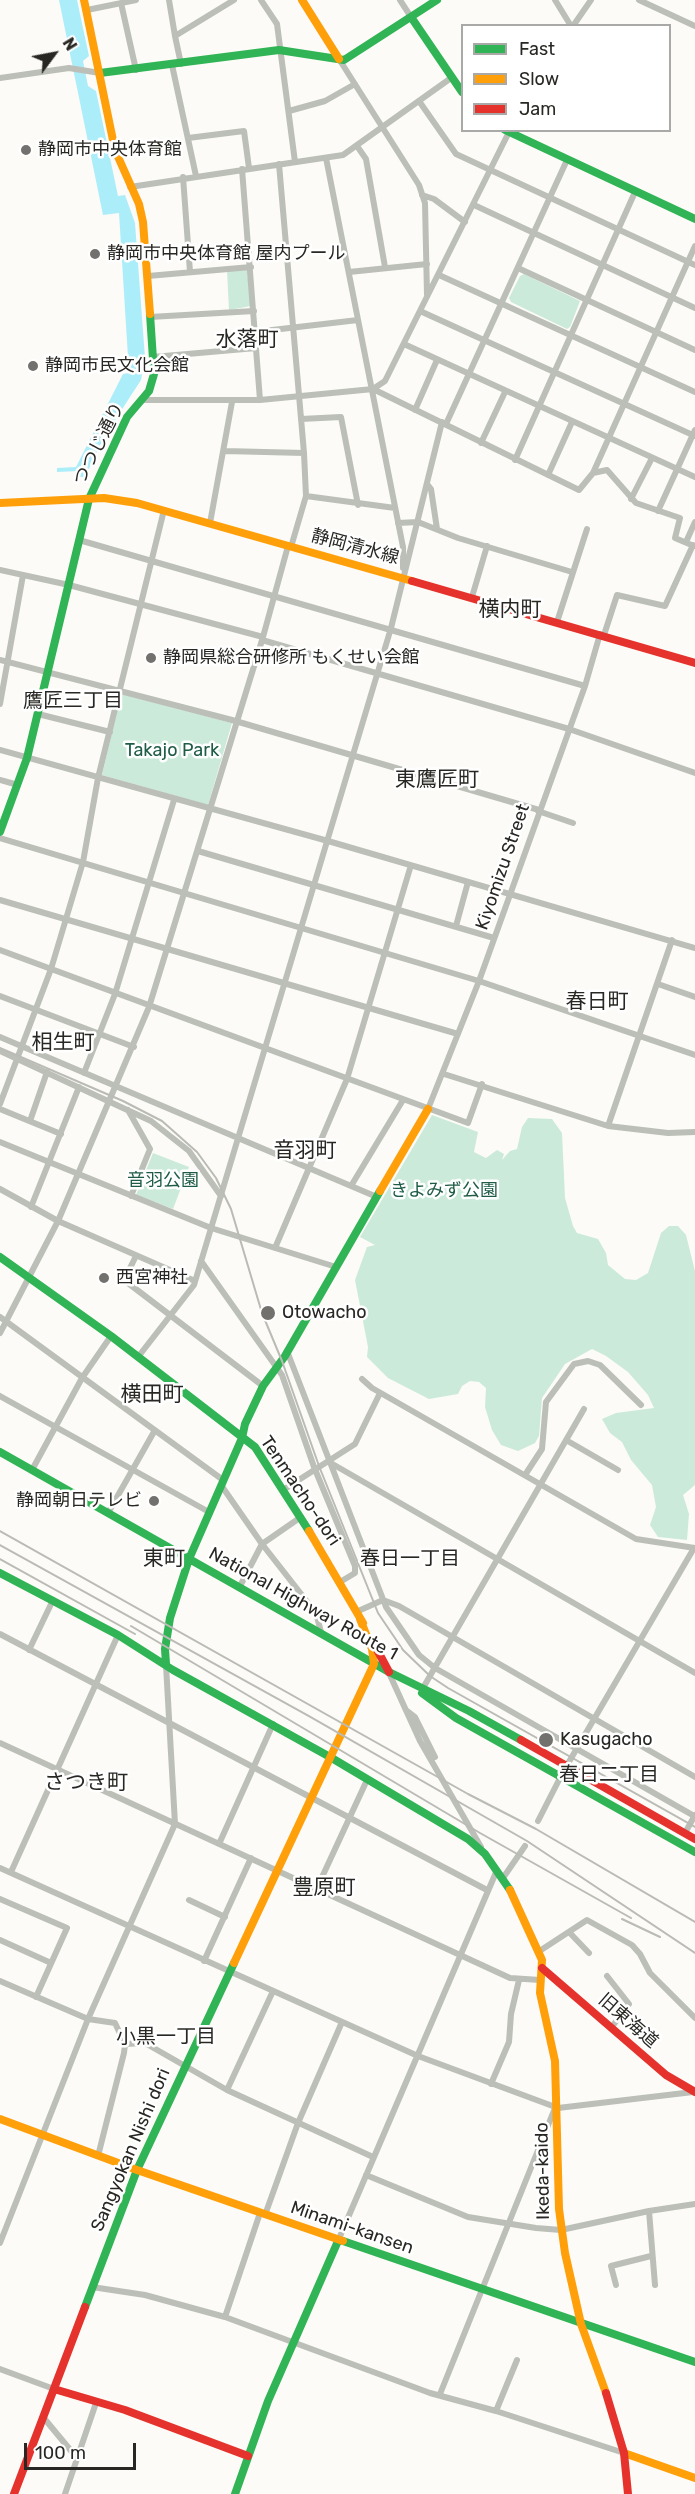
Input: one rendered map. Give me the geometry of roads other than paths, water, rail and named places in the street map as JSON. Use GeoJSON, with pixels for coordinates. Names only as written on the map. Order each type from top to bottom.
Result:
{"type":"FeatureCollection","features":[{"type":"Feature","properties":{"kind":"main road","name":"つつじ通り"},"geometry":{"type":"LineString","coordinates":[[0,832],[27,758],[89,499],[127,417],[142,400],[153,382],[143,222],[116,150],[97,73],[84,0]]}},
{"type":"Feature","properties":{"kind":"main road"},"geometry":{"type":"LineString","coordinates":[[302,0],[339,59]]}},
{"type":"Feature","properties":{"kind":"main road"},"geometry":{"type":"LineString","coordinates":[[97,73],[136,71],[279,50],[339,59],[350,57],[437,0]]}},
{"type":"Feature","properties":{"kind":"main road"},"geometry":{"type":"LineString","coordinates":[[411,17],[461,91]]}},
{"type":"Feature","properties":{"kind":"main road"},"geometry":{"type":"LineString","coordinates":[[510,132],[695,219]]}},
{"type":"Feature","properties":{"kind":"main road","name":"静岡清水線"},"geometry":{"type":"LineString","coordinates":[[0,503],[120,500],[164,510],[602,634],[695,663]]}},
{"type":"Feature","properties":{"kind":"main road"},"geometry":{"type":"LineString","coordinates":[[166,1664],[165,1649],[170,1618],[189,1559],[263,1386],[288,1352],[429,1109]]}},
{"type":"Feature","properties":{"kind":"main road","name":"Tenmacho-dori"},"geometry":{"type":"LineString","coordinates":[[0,1257],[111,1335],[255,1447],[340,1582],[389,1672]]}},
{"type":"Feature","properties":{"kind":"main road","name":"National Highway Route 1"},"geometry":{"type":"LineString","coordinates":[[0,1452],[374,1664],[567,1766],[695,1839]]}},
{"type":"Feature","properties":{"kind":"main road","name":"Ikeda-kaido"},"geometry":{"type":"LineString","coordinates":[[0,1573],[118,1635],[468,1839],[485,1854],[503,1878],[538,1952],[542,1968],[540,1993],[555,2061],[561,2230],[581,2324],[601,2376],[624,2453],[628,2494]]}},
{"type":"Feature","properties":{"kind":"main road"},"geometry":{"type":"LineString","coordinates":[[358,1615],[372,1649],[374,1664]]}},
{"type":"Feature","properties":{"kind":"main road","name":"Sangyokan Nishi dori"},"geometry":{"type":"LineString","coordinates":[[14,2494],[136,2170],[374,1664]]}},
{"type":"Feature","properties":{"kind":"main road","name":"National Highway Route 1"},"geometry":{"type":"LineString","coordinates":[[402,1679],[456,1718],[695,1852]]}},
{"type":"Feature","properties":{"kind":"main road","name":"旧東海道"},"geometry":{"type":"LineString","coordinates":[[542,1968],[673,2081],[694,2092]]}},
{"type":"Feature","properties":{"kind":"main road","name":"Minami-kansen"},"geometry":{"type":"LineString","coordinates":[[0,2119],[338,2241],[695,2362]]}},
{"type":"Feature","properties":{"kind":"main road"},"geometry":{"type":"LineString","coordinates":[[235,2494],[292,2343],[338,2241]]}},
{"type":"Feature","properties":{"kind":"main road"},"geometry":{"type":"LineString","coordinates":[[54,2389],[125,2410],[248,2456]]}},
{"type":"Feature","properties":{"kind":"main road"},"geometry":{"type":"LineString","coordinates":[[624,2453],[695,2478]]}},
{"type":"Feature","properties":{"kind":"street"},"geometry":{"type":"LineString","coordinates":[[87,10],[136,0]]}},
{"type":"Feature","properties":{"kind":"street"},"geometry":{"type":"LineString","coordinates":[[168,0],[188,138],[196,176]]}},
{"type":"Feature","properties":{"kind":"street"},"geometry":{"type":"LineString","coordinates":[[175,36],[234,0]]}},
{"type":"Feature","properties":{"kind":"street"},"geometry":{"type":"LineString","coordinates":[[261,0],[277,24],[295,162]]}},
{"type":"Feature","properties":{"kind":"street"},"geometry":{"type":"LineString","coordinates":[[399,0],[411,17]]}},
{"type":"Feature","properties":{"kind":"street"},"geometry":{"type":"LineString","coordinates":[[555,0],[571,24]]}},
{"type":"Feature","properties":{"kind":"street"},"geometry":{"type":"LineString","coordinates":[[573,24],[591,0]]}},
{"type":"Feature","properties":{"kind":"street"},"geometry":{"type":"LineString","coordinates":[[639,0],[695,26]]}},
{"type":"Feature","properties":{"kind":"street"},"geometry":{"type":"LineString","coordinates":[[121,3],[136,71]]}},
{"type":"Feature","properties":{"kind":"street"},"geometry":{"type":"LineString","coordinates":[[339,59],[419,185],[425,203],[427,297]]}},
{"type":"Feature","properties":{"kind":"street"},"geometry":{"type":"LineString","coordinates":[[0,78],[69,68],[97,73]]}},
{"type":"Feature","properties":{"kind":"street"},"geometry":{"type":"LineString","coordinates":[[130,186],[343,155],[452,78]]}},
{"type":"Feature","properties":{"kind":"street"},"geometry":{"type":"LineString","coordinates":[[289,111],[325,101],[355,84]]}},
{"type":"Feature","properties":{"kind":"street"},"geometry":{"type":"LineString","coordinates":[[419,101],[456,154],[695,265]]}},
{"type":"Feature","properties":{"kind":"street"},"geometry":{"type":"LineString","coordinates":[[188,138],[243,131],[260,400]]}},
{"type":"Feature","properties":{"kind":"street"},"geometry":{"type":"LineString","coordinates":[[373,389],[391,373],[508,132]]}},
{"type":"Feature","properties":{"kind":"street"},"geometry":{"type":"LineString","coordinates":[[357,146],[366,159],[385,267]]}},
{"type":"Feature","properties":{"kind":"street"},"geometry":{"type":"LineString","coordinates":[[326,158],[403,547],[404,578]]}},
{"type":"Feature","properties":{"kind":"street"},"geometry":{"type":"LineString","coordinates":[[138,1357],[195,1281],[391,628],[444,423],[486,340],[567,160]]}},
{"type":"Feature","properties":{"kind":"street"},"geometry":{"type":"LineString","coordinates":[[0,1333],[58,1221],[134,1047],[149,1007],[306,496],[302,419],[279,164]]}},
{"type":"Feature","properties":{"kind":"street"},"geometry":{"type":"LineString","coordinates":[[183,177],[190,272]]}},
{"type":"Feature","properties":{"kind":"street"},"geometry":{"type":"LineString","coordinates":[[515,460],[635,192]]}},
{"type":"Feature","properties":{"kind":"street"},"geometry":{"type":"LineString","coordinates":[[422,195],[434,199],[465,222]]}},
{"type":"Feature","properties":{"kind":"street"},"geometry":{"type":"LineString","coordinates":[[474,205],[695,308]]}},
{"type":"Feature","properties":{"kind":"street"},"geometry":{"type":"LineString","coordinates":[[142,400],[232,402],[373,389],[579,490],[593,473],[695,246]]}},
{"type":"Feature","properties":{"kind":"street"},"geometry":{"type":"LineString","coordinates":[[349,272],[427,264]]}},
{"type":"Feature","properties":{"kind":"street"},"geometry":{"type":"LineString","coordinates":[[148,276],[251,267]]}},
{"type":"Feature","properties":{"kind":"street"},"geometry":{"type":"LineString","coordinates":[[518,268],[695,350]]}},
{"type":"Feature","properties":{"kind":"street"},"geometry":{"type":"LineString","coordinates":[[439,275],[695,392]]}},
{"type":"Feature","properties":{"kind":"street"},"geometry":{"type":"LineString","coordinates":[[150,317],[254,310]]}},
{"type":"Feature","properties":{"kind":"street"},"geometry":{"type":"LineString","coordinates":[[420,311],[694,433],[658,512]]}},
{"type":"Feature","properties":{"kind":"street"},"geometry":{"type":"LineString","coordinates":[[255,332],[358,320]]}},
{"type":"Feature","properties":{"kind":"street"},"geometry":{"type":"LineString","coordinates":[[404,344],[695,477]]}},
{"type":"Feature","properties":{"kind":"street"},"geometry":{"type":"LineString","coordinates":[[153,357],[256,348]]}},
{"type":"Feature","properties":{"kind":"street"},"geometry":{"type":"LineString","coordinates":[[415,410],[438,360]]}},
{"type":"Feature","properties":{"kind":"street"},"geometry":{"type":"LineString","coordinates":[[481,443],[505,392]]}},
{"type":"Feature","properties":{"kind":"street"},"geometry":{"type":"LineString","coordinates":[[210,523],[225,451],[232,402]]}},
{"type":"Feature","properties":{"kind":"street"},"geometry":{"type":"LineString","coordinates":[[302,419],[341,417],[358,505]]}},
{"type":"Feature","properties":{"kind":"street"},"geometry":{"type":"LineString","coordinates":[[548,475],[572,422]]}},
{"type":"Feature","properties":{"kind":"street"},"geometry":{"type":"LineString","coordinates":[[225,451],[304,453]]}},
{"type":"Feature","properties":{"kind":"street"},"geometry":{"type":"LineString","coordinates":[[631,499],[652,458]]}},
{"type":"Feature","properties":{"kind":"street"},"geometry":{"type":"LineString","coordinates":[[593,473],[607,470],[631,499],[658,512],[680,518],[675,538],[694,546]]}},
{"type":"Feature","properties":{"kind":"street"},"geometry":{"type":"LineString","coordinates":[[427,483],[431,489],[438,529]]}},
{"type":"Feature","properties":{"kind":"street"},"geometry":{"type":"LineString","coordinates":[[306,496],[358,505],[395,508]]}},
{"type":"Feature","properties":{"kind":"street"},"geometry":{"type":"LineString","coordinates":[[62,1134],[0,1106],[51,969],[83,862],[98,778],[164,510]]}},
{"type":"Feature","properties":{"kind":"street"},"geometry":{"type":"LineString","coordinates":[[398,523],[418,522],[572,572]]}},
{"type":"Feature","properties":{"kind":"street"},"geometry":{"type":"LineString","coordinates":[[686,542],[695,522]]}},
{"type":"Feature","properties":{"kind":"street"},"geometry":{"type":"LineString","coordinates":[[557,622],[587,529]]}},
{"type":"Feature","properties":{"kind":"street"},"geometry":{"type":"LineString","coordinates":[[79,540],[391,628],[585,686]]}},
{"type":"Feature","properties":{"kind":"street"},"geometry":{"type":"LineString","coordinates":[[472,597],[487,546]]}},
{"type":"Feature","properties":{"kind":"street","name":"Kiyomizu Street"},"geometry":{"type":"LineString","coordinates":[[429,1109],[479,981],[538,811],[618,595],[665,606],[694,546]]}},
{"type":"Feature","properties":{"kind":"street"},"geometry":{"type":"LineString","coordinates":[[0,570],[69,585],[262,639],[569,729],[695,773]]}},
{"type":"Feature","properties":{"kind":"street"},"geometry":{"type":"LineString","coordinates":[[0,704],[23,575]]}},
{"type":"Feature","properties":{"kind":"street"},"geometry":{"type":"LineString","coordinates":[[0,660],[236,721],[573,823]]}},
{"type":"Feature","properties":{"kind":"street"},"geometry":{"type":"LineString","coordinates":[[38,714],[110,732]]}},
{"type":"Feature","properties":{"kind":"street"},"geometry":{"type":"LineString","coordinates":[[0,750],[328,841],[695,948]]}},
{"type":"Feature","properties":{"kind":"street"},"geometry":{"type":"LineString","coordinates":[[0,780],[18,785]]}},
{"type":"Feature","properties":{"kind":"street"},"geometry":{"type":"LineString","coordinates":[[84,1073],[115,994],[174,800]]}},
{"type":"Feature","properties":{"kind":"street"},"geometry":{"type":"LineString","coordinates":[[0,838],[479,981],[695,1055]]}},
{"type":"Feature","properties":{"kind":"street"},"geometry":{"type":"LineString","coordinates":[[198,851],[494,938]]}},
{"type":"Feature","properties":{"kind":"street"},"geometry":{"type":"LineString","coordinates":[[275,1248],[346,1079],[411,866]]}},
{"type":"Feature","properties":{"kind":"street"},"geometry":{"type":"LineString","coordinates":[[456,926],[468,882]]}},
{"type":"Feature","properties":{"kind":"street"},"geometry":{"type":"LineString","coordinates":[[0,900],[458,1034]]}},
{"type":"Feature","properties":{"kind":"street"},"geometry":{"type":"LineString","coordinates":[[608,1126],[672,940]]}},
{"type":"Feature","properties":{"kind":"street"},"geometry":{"type":"LineString","coordinates":[[0,950],[149,1007],[468,1123],[482,1084]]}},
{"type":"Feature","properties":{"kind":"street"},"geometry":{"type":"LineString","coordinates":[[658,984],[695,997]]}},
{"type":"Feature","properties":{"kind":"street"},"geometry":{"type":"LineString","coordinates":[[0,996],[134,1047]]}},
{"type":"Feature","properties":{"kind":"street"},"geometry":{"type":"LineString","coordinates":[[0,1037],[377,1197]]}},
{"type":"Feature","properties":{"kind":"street"},"geometry":{"type":"LineString","coordinates":[[0,1052],[151,1121],[189,1151],[221,1196]]}},
{"type":"Feature","properties":{"kind":"street"},"geometry":{"type":"LineString","coordinates":[[30,1121],[47,1072]]}},
{"type":"Feature","properties":{"kind":"street"},"geometry":{"type":"LineString","coordinates":[[444,1074],[482,1084],[608,1126],[668,1133],[695,1132]]}},
{"type":"Feature","properties":{"kind":"street"},"geometry":{"type":"LineString","coordinates":[[31,1207],[79,1087]]}},
{"type":"Feature","properties":{"kind":"street"},"geometry":{"type":"LineString","coordinates":[[351,1186],[403,1100]]}},
{"type":"Feature","properties":{"kind":"street"},"geometry":{"type":"LineString","coordinates":[[128,1109],[150,1149],[131,1196]]}},
{"type":"Feature","properties":{"kind":"street"},"geometry":{"type":"LineString","coordinates":[[0,1142],[211,1228],[336,1267]]}},
{"type":"Feature","properties":{"kind":"street"},"geometry":{"type":"LineString","coordinates":[[0,1189],[58,1221],[195,1281]]}},
{"type":"Feature","properties":{"kind":"street"},"geometry":{"type":"LineString","coordinates":[[136,1256],[124,1280],[263,1386]]}},
{"type":"Feature","properties":{"kind":"street"},"geometry":{"type":"LineString","coordinates":[[201,1261],[277,1368],[293,1402],[315,1468],[355,1566],[355,1573],[340,1582]]}},
{"type":"Feature","properties":{"kind":"street"},"geometry":{"type":"LineString","coordinates":[[0,1317],[155,1430],[222,1483],[262,1544],[316,1613],[321,1633]]}},
{"type":"Feature","properties":{"kind":"street"},"geometry":{"type":"LineString","coordinates":[[32,1470],[57,1428],[82,1378],[111,1335]]}},
{"type":"Feature","properties":{"kind":"street"},"geometry":{"type":"LineString","coordinates":[[288,1352],[383,1600],[407,1642],[435,1668],[695,1815],[685,1833]]}},
{"type":"Feature","properties":{"kind":"street"},"geometry":{"type":"LineString","coordinates":[[525,1475],[542,1449],[546,1402],[574,1364],[588,1361],[600,1365],[641,1405]]}},
{"type":"Feature","properties":{"kind":"street"},"geometry":{"type":"LineString","coordinates":[[362,1379],[380,1393],[636,1539],[695,1548],[561,1776],[538,1821]]}},
{"type":"Feature","properties":{"kind":"street"},"geometry":{"type":"LineString","coordinates":[[283,1490],[355,1444],[380,1393]]}},
{"type":"Feature","properties":{"kind":"street"},"geometry":{"type":"LineString","coordinates":[[0,1396],[209,1512]]}},
{"type":"Feature","properties":{"kind":"street"},"geometry":{"type":"LineString","coordinates":[[423,1688],[584,1409]]}},
{"type":"Feature","properties":{"kind":"street"},"geometry":{"type":"LineString","coordinates":[[108,1513],[155,1430]]}},
{"type":"Feature","properties":{"kind":"street"},"geometry":{"type":"LineString","coordinates":[[566,1440],[618,1470]]}},
{"type":"Feature","properties":{"kind":"street"},"geometry":{"type":"LineString","coordinates":[[329,1462],[695,1673]]}},
{"type":"Feature","properties":{"kind":"street"},"geometry":{"type":"LineString","coordinates":[[239,1588],[262,1544],[301,1517]]}},
{"type":"Feature","properties":{"kind":"street"},"geometry":{"type":"LineString","coordinates":[[30,1650],[53,1600]]}},
{"type":"Feature","properties":{"kind":"street"},"geometry":{"type":"LineString","coordinates":[[358,1615],[383,1600]]}},
{"type":"Feature","properties":{"kind":"street"},"geometry":{"type":"LineString","coordinates":[[383,1600],[399,1606],[695,1777]]}},
{"type":"Feature","properties":{"kind":"street"},"geometry":{"type":"LineString","coordinates":[[0,1634],[487,1890]]}},
{"type":"Feature","properties":{"kind":"street"},"geometry":{"type":"LineString","coordinates":[[10,1872],[118,1635]]}},
{"type":"Feature","properties":{"kind":"street"},"geometry":{"type":"LineString","coordinates":[[0,2243],[88,2019],[175,1824],[166,1664]]}},
{"type":"Feature","properties":{"kind":"street"},"geometry":{"type":"LineString","coordinates":[[389,1672],[414,1729],[485,1854]]}},
{"type":"Feature","properties":{"kind":"street"},"geometry":{"type":"LineString","coordinates":[[405,1709],[415,1717],[435,1757]]}},
{"type":"Feature","properties":{"kind":"street"},"geometry":{"type":"LineString","coordinates":[[219,1844],[252,1765],[273,1725]]}},
{"type":"Feature","properties":{"kind":"street"},"geometry":{"type":"LineString","coordinates":[[0,1743],[519,1980],[540,1980]]}},
{"type":"Feature","properties":{"kind":"street"},"geometry":{"type":"LineString","coordinates":[[316,1888],[367,1780]]}},
{"type":"Feature","properties":{"kind":"street"},"geometry":{"type":"LineString","coordinates":[[503,1878],[525,1846]]}},
{"type":"Feature","properties":{"kind":"street"},"geometry":{"type":"LineString","coordinates":[[204,1961],[252,1858]]}},
{"type":"Feature","properties":{"kind":"street"},"geometry":{"type":"LineString","coordinates":[[0,1868],[417,2056],[556,2108],[694,2092]]}},
{"type":"Feature","properties":{"kind":"street"},"geometry":{"type":"LineString","coordinates":[[338,2241],[497,1870]]}},
{"type":"Feature","properties":{"kind":"street"},"geometry":{"type":"LineString","coordinates":[[0,1899],[67,1928],[36,1996]]}},
{"type":"Feature","properties":{"kind":"street"},"geometry":{"type":"LineString","coordinates":[[189,1900],[225,1917]]}},
{"type":"Feature","properties":{"kind":"street"},"geometry":{"type":"LineString","coordinates":[[538,1952],[587,1920],[632,1945],[640,1954],[650,1973],[695,2018]]}},
{"type":"Feature","properties":{"kind":"street"},"geometry":{"type":"LineString","coordinates":[[569,1932],[589,1953]]}},
{"type":"Feature","properties":{"kind":"street"},"geometry":{"type":"LineString","coordinates":[[0,1940],[51,1963]]}},
{"type":"Feature","properties":{"kind":"street"},"geometry":{"type":"LineString","coordinates":[[607,1976],[629,2004],[611,2028]]}},
{"type":"Feature","properties":{"kind":"street"},"geometry":{"type":"LineString","coordinates":[[491,2084],[509,2042],[511,2014],[519,1980]]}},
{"type":"Feature","properties":{"kind":"street"},"geometry":{"type":"LineString","coordinates":[[0,1981],[88,2019],[115,2023],[125,2044],[121,2070],[98,2156]]}},
{"type":"Feature","properties":{"kind":"street"},"geometry":{"type":"LineString","coordinates":[[227,2090],[273,1991]]}},
{"type":"Feature","properties":{"kind":"street"},"geometry":{"type":"LineString","coordinates":[[225,2317],[298,2122],[342,2022]]}},
{"type":"Feature","properties":{"kind":"street"},"geometry":{"type":"LineString","coordinates":[[125,2044],[145,2043],[227,2090],[373,2157]]}},
{"type":"Feature","properties":{"kind":"street"},"geometry":{"type":"LineString","coordinates":[[440,2394],[556,2108]]}},
{"type":"Feature","properties":{"kind":"street"},"geometry":{"type":"LineString","coordinates":[[366,2175],[468,2217],[561,2230],[649,2211],[695,2204]]}},
{"type":"Feature","properties":{"kind":"street"},"geometry":{"type":"LineString","coordinates":[[649,2211],[655,2285]]}},
{"type":"Feature","properties":{"kind":"street"},"geometry":{"type":"LineString","coordinates":[[616,2285],[611,2266],[651,2256]]}},
{"type":"Feature","properties":{"kind":"street"},"geometry":{"type":"LineString","coordinates":[[92,2287],[145,2295],[225,2317],[430,2393],[496,2411],[624,2453]]}},
{"type":"Feature","properties":{"kind":"street"},"geometry":{"type":"LineString","coordinates":[[496,2411],[518,2360]]}},
{"type":"Feature","properties":{"kind":"street"},"geometry":{"type":"LineString","coordinates":[[0,2368],[54,2389]]}},
{"type":"Feature","properties":{"kind":"street"},"geometry":{"type":"LineString","coordinates":[[65,2494],[96,2403]]}},
{"type":"Feature","properties":{"kind":"street"},"geometry":{"type":"LineString","coordinates":[[43,2417],[77,2458]]}},
{"type":"Feature","properties":{"kind":"water"},"geometry":{"type":"Polygon","coordinates":[[[59,0],[77,0],[89,56],[83,61],[88,86],[96,91],[118,196],[125,195],[135,223],[145,358],[141,380],[104,437],[85,477],[80,477],[79,471],[57,472],[57,468],[76,467],[123,374],[129,373],[119,213],[103,215],[59,0]]]}},
{"type":"Feature","properties":{"kind":"railway"},"geometry":{"type":"LineString","coordinates":[[0,1048],[123,1101],[162,1121],[197,1152],[216,1178],[231,1209],[262,1313],[282,1361],[319,1466],[378,1613],[403,1650],[430,1676],[448,1688],[695,1827]]}},
{"type":"Feature","properties":{"kind":"railway"},"geometry":{"type":"LineString","coordinates":[[0,1531],[468,1794],[536,1829],[695,1922]]}},
{"type":"Feature","properties":{"kind":"railway"},"geometry":{"type":"LineString","coordinates":[[0,1545],[309,1716],[527,1841],[695,1953]]}},
{"type":"Feature","properties":{"kind":"railway"},"geometry":{"type":"LineString","coordinates":[[0,1559],[135,1634]]}},
{"type":"Feature","properties":{"kind":"railway"},"geometry":{"type":"LineString","coordinates":[[131,1626],[480,1833],[631,1918]]}},
{"type":"Feature","properties":{"kind":"railway"},"geometry":{"type":"LineString","coordinates":[[622,1919],[660,1937]]}},
{"type":"Feature","properties":{"kind":"place","name":"静岡市中央体育館"},"geometry":{"type":"Point","coordinates":[26,150]}},
{"type":"Feature","properties":{"kind":"place","name":"静岡市中央体育館 屋内プール"},"geometry":{"type":"Point","coordinates":[95,254]}},
{"type":"Feature","properties":{"kind":"place","name":"静岡市民文化会館"},"geometry":{"type":"Point","coordinates":[33,366]}},
{"type":"Feature","properties":{"kind":"place","name":"静岡県総合研修所 もくせい会館"},"geometry":{"type":"Point","coordinates":[151,658]}},
{"type":"Feature","properties":{"kind":"place","name":"西宮神社"},"geometry":{"type":"Point","coordinates":[104,1278]}},
{"type":"Feature","properties":{"kind":"place","name":"Otowacho"},"geometry":{"type":"Point","coordinates":[268,1313]}},
{"type":"Feature","properties":{"kind":"place","name":"静岡朝日テレビ"},"geometry":{"type":"Point","coordinates":[154,1501]}},
{"type":"Feature","properties":{"kind":"place","name":"Kasugacho"},"geometry":{"type":"Point","coordinates":[546,1740]}},
{"type":"Feature","properties":{"kind":"district","name":"水落町"},"geometry":{"type":"Point","coordinates":[247,340]}},
{"type":"Feature","properties":{"kind":"district","name":"横内町"},"geometry":{"type":"Point","coordinates":[510,610]}},
{"type":"Feature","properties":{"kind":"district","name":"鷹匠三丁目"},"geometry":{"type":"Point","coordinates":[73,701]}},
{"type":"Feature","properties":{"kind":"district","name":"東鷹匠町"},"geometry":{"type":"Point","coordinates":[437,780]}},
{"type":"Feature","properties":{"kind":"district","name":"春日町"},"geometry":{"type":"Point","coordinates":[597,1002]}},
{"type":"Feature","properties":{"kind":"district","name":"相生町"},"geometry":{"type":"Point","coordinates":[63,1043]}},
{"type":"Feature","properties":{"kind":"district","name":"音羽町"},"geometry":{"type":"Point","coordinates":[305,1151]}},
{"type":"Feature","properties":{"kind":"district","name":"横田町"},"geometry":{"type":"Point","coordinates":[152,1395]}},
{"type":"Feature","properties":{"kind":"district","name":"東町"},"geometry":{"type":"Point","coordinates":[164,1559]}},
{"type":"Feature","properties":{"kind":"district","name":"春日一丁目"},"geometry":{"type":"Point","coordinates":[410,1559]}},
{"type":"Feature","properties":{"kind":"district","name":"春日二丁目"},"geometry":{"type":"Point","coordinates":[609,1775]}},
{"type":"Feature","properties":{"kind":"district","name":"さつき町"},"geometry":{"type":"Point","coordinates":[86,1783]}},
{"type":"Feature","properties":{"kind":"district","name":"豊原町"},"geometry":{"type":"Point","coordinates":[324,1888]}},
{"type":"Feature","properties":{"kind":"district","name":"小黒一丁目"},"geometry":{"type":"Point","coordinates":[166,2037]}},
{"type":"Feature","properties":{"kind":"park label","name":"Takajo Park"},"geometry":{"type":"Point","coordinates":[172,751]}},
{"type":"Feature","properties":{"kind":"park label","name":"音羽公園"},"geometry":{"type":"Point","coordinates":[163,1181]}},
{"type":"Feature","properties":{"kind":"park label","name":"きよみず公園"},"geometry":{"type":"Point","coordinates":[444,1191]}}]}
